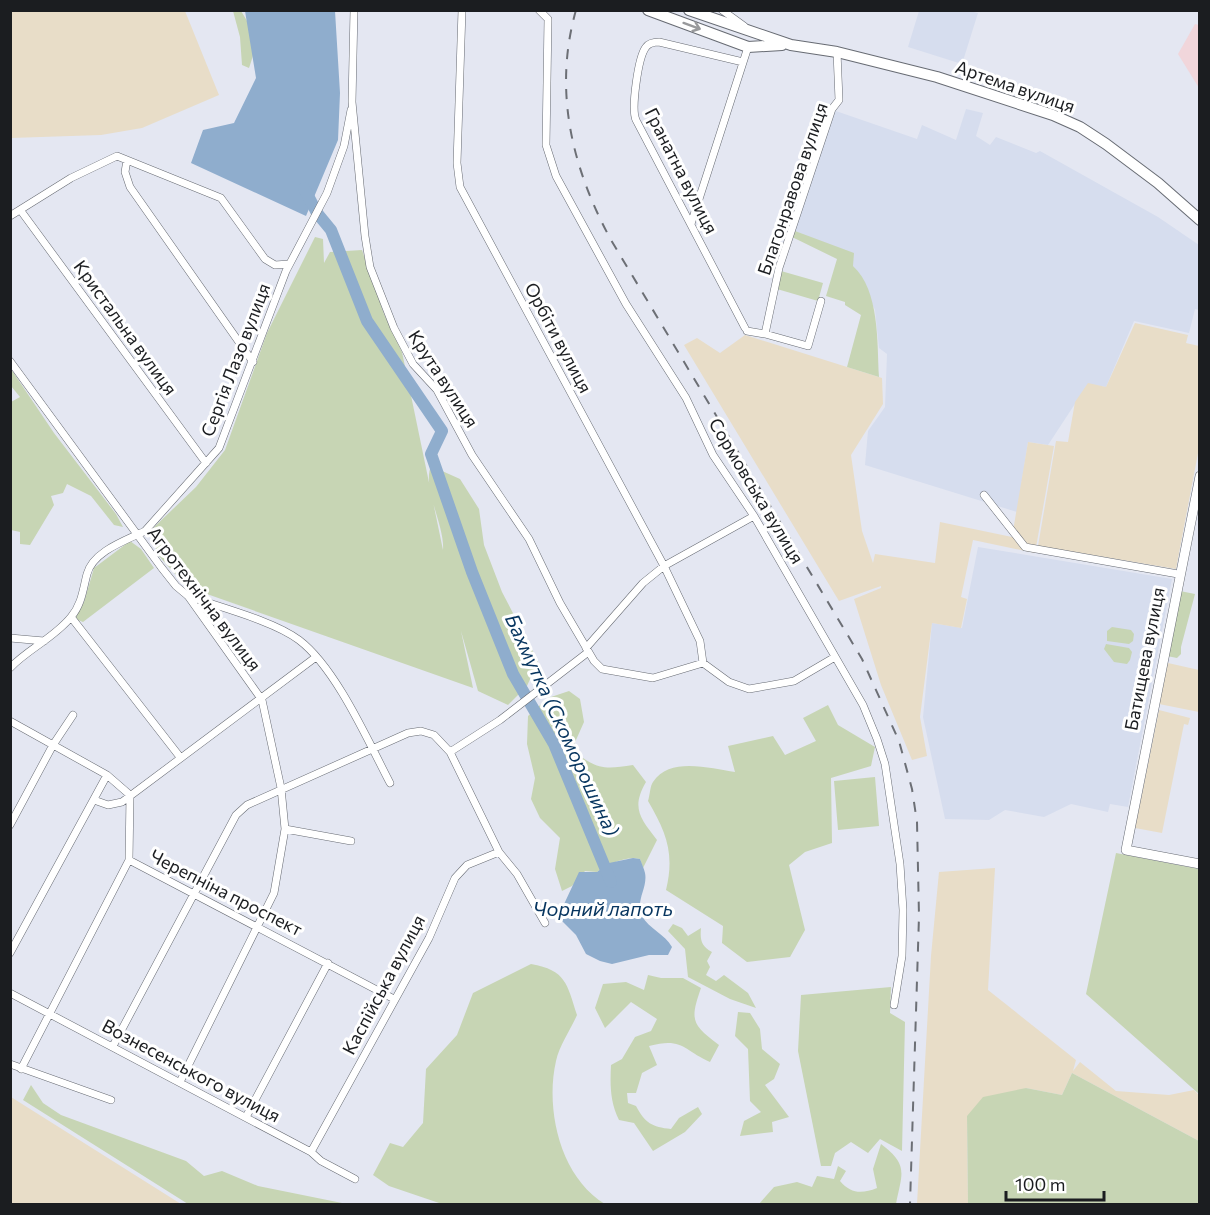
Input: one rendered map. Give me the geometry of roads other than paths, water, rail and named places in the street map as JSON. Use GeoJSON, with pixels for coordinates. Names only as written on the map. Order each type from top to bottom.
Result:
{"type":"FeatureCollection","features":[{"type":"Feature","properties":{"kind":"main road","name":"Артема вулиця"},"geometry":{"type":"LineString","coordinates":[[648,10],[748,47],[791,45]]}},
{"type":"Feature","properties":{"kind":"main road","name":"Артема вулиця"},"geometry":{"type":"LineString","coordinates":[[689,10],[791,45],[837,52],[946,79],[1053,115],[1080,128],[1114,150],[1158,183],[1200,220]]}},
{"type":"Feature","properties":{"kind":"main road"},"geometry":{"type":"LineString","coordinates":[[735,42],[749,42],[752,33]]}},
{"type":"Feature","properties":{"kind":"street","name":"Крута вулиця"},"geometry":{"type":"LineString","coordinates":[[354,10],[352,102],[370,267],[394,328],[413,364],[437,390],[456,420],[472,456],[529,539],[594,661],[602,669],[653,678],[703,663]]}},
{"type":"Feature","properties":{"kind":"street","name":"Орбіти вулиця"},"geometry":{"type":"LineString","coordinates":[[462,10],[457,163],[460,187],[664,566],[700,641],[703,663]]}},
{"type":"Feature","properties":{"kind":"street","name":"Сормовська вулиця"},"geometry":{"type":"LineString","coordinates":[[539,10],[548,19],[546,145],[553,168],[626,304],[686,398],[714,455],[754,516],[871,722],[885,764],[900,864],[904,933],[894,1005]]}},
{"type":"Feature","properties":{"kind":"street"},"geometry":{"type":"LineString","coordinates":[[722,10],[752,33]]}},
{"type":"Feature","properties":{"kind":"street","name":"Гранатна вулиця"},"geometry":{"type":"LineString","coordinates":[[743,62],[659,42],[647,46],[644,50],[633,104],[634,115],[746,330],[765,334]]}},
{"type":"Feature","properties":{"kind":"street"},"geometry":{"type":"LineString","coordinates":[[691,224],[748,47]]}},
{"type":"Feature","properties":{"kind":"street","name":"Благонравова вулиця"},"geometry":{"type":"LineString","coordinates":[[765,334],[779,268],[832,109],[839,100],[837,52]]}},
{"type":"Feature","properties":{"kind":"street","name":"Сергія Лазо вулиця"},"geometry":{"type":"LineString","coordinates":[[71,618],[81,603],[88,572],[94,562],[129,537],[146,531],[219,448],[289,264],[327,193],[344,146],[352,102]]}},
{"type":"Feature","properties":{"kind":"street"},"geometry":{"type":"LineString","coordinates":[[10,216],[71,178],[111,157],[127,160],[221,198],[265,259],[275,265],[289,264]]}},
{"type":"Feature","properties":{"kind":"street"},"geometry":{"type":"LineString","coordinates":[[127,160],[125,172],[130,187],[253,362]]}},
{"type":"Feature","properties":{"kind":"street","name":"Кристальна вулиця"},"geometry":{"type":"LineString","coordinates":[[21,211],[206,463]]}},
{"type":"Feature","properties":{"kind":"street"},"geometry":{"type":"LineString","coordinates":[[765,334],[808,346],[821,301]]}},
{"type":"Feature","properties":{"kind":"street","name":"Агротехнічна вулиця"},"geometry":{"type":"LineString","coordinates":[[10,361],[137,535],[176,586],[188,596],[262,700],[281,788],[285,829],[276,887],[259,926],[180,1082]]}},
{"type":"Feature","properties":{"kind":"street","name":"Батищева вулиця"},"geometry":{"type":"LineString","coordinates":[[1200,476],[1126,850],[1200,864]]}},
{"type":"Feature","properties":{"kind":"street"},"geometry":{"type":"LineString","coordinates":[[984,495],[1024,547],[1179,574]]}},
{"type":"Feature","properties":{"kind":"street"},"geometry":{"type":"LineString","coordinates":[[451,756],[587,650],[643,583],[664,566],[754,516]]}},
{"type":"Feature","properties":{"kind":"street"},"geometry":{"type":"LineString","coordinates":[[188,596],[278,628],[300,640],[327,669],[390,783]]}},
{"type":"Feature","properties":{"kind":"street"},"geometry":{"type":"LineString","coordinates":[[10,668],[71,618],[180,757]]}},
{"type":"Feature","properties":{"kind":"street"},"geometry":{"type":"LineString","coordinates":[[10,638],[44,642]]}},
{"type":"Feature","properties":{"kind":"street"},"geometry":{"type":"LineString","coordinates":[[94,800],[108,806],[116,805],[262,700],[316,657]]}},
{"type":"Feature","properties":{"kind":"street"},"geometry":{"type":"LineString","coordinates":[[703,663],[729,682],[749,689],[794,681],[835,657]]}},
{"type":"Feature","properties":{"kind":"street"},"geometry":{"type":"LineString","coordinates":[[10,825],[53,745],[73,715]]}},
{"type":"Feature","properties":{"kind":"street"},"geometry":{"type":"LineString","coordinates":[[10,722],[107,775],[130,795]]}},
{"type":"Feature","properties":{"kind":"street"},"geometry":{"type":"LineString","coordinates":[[113,1046],[236,815],[247,805],[281,788],[414,732],[434,735],[451,756],[499,852],[517,874],[545,923]]}},
{"type":"Feature","properties":{"kind":"street"},"geometry":{"type":"LineString","coordinates":[[10,953],[107,775]]}},
{"type":"Feature","properties":{"kind":"street","name":"Черепніна проспект"},"geometry":{"type":"LineString","coordinates":[[130,795],[129,860],[259,926],[394,999]]}},
{"type":"Feature","properties":{"kind":"street"},"geometry":{"type":"LineString","coordinates":[[285,829],[351,841]]}},
{"type":"Feature","properties":{"kind":"street","name":"Каспійська вулиця"},"geometry":{"type":"LineString","coordinates":[[311,1152],[429,938],[455,878],[466,865],[499,852]]}},
{"type":"Feature","properties":{"kind":"street"},"geometry":{"type":"LineString","coordinates":[[21,1070],[129,860]]}},
{"type":"Feature","properties":{"kind":"street"},"geometry":{"type":"LineString","coordinates":[[246,1117],[328,963]]}},
{"type":"Feature","properties":{"kind":"street","name":"Вознесенського вулиця"},"geometry":{"type":"LineString","coordinates":[[10,993],[311,1152],[321,1161],[355,1179]]}},
{"type":"Feature","properties":{"kind":"street"},"geometry":{"type":"LineString","coordinates":[[10,1064],[21,1070],[34,1071],[111,1100]]}},
{"type":"Feature","properties":{"kind":"water"},"geometry":{"type":"Polygon","coordinates":[[[245,11],[335,11],[340,93],[338,140],[306,216],[191,163],[203,130],[234,123],[256,78],[245,11]]]}},
{"type":"Feature","properties":{"kind":"water","name":"Чорний лапоть"},"geometry":{"type":"Polygon","coordinates":[[[633,858],[640,859],[645,873],[640,905],[642,916],[672,947],[668,955],[649,955],[612,964],[600,961],[586,954],[576,935],[558,917],[579,872],[597,872],[609,863],[633,858]]]}},
{"type":"Feature","properties":{"kind":"waterway","name":"Бахмутка (Скоморошина)"},"geometry":{"type":"LineString","coordinates":[[304,188],[317,213],[331,230],[367,321],[442,431],[431,454],[472,572],[513,674],[554,744],[611,882]]}},
{"type":"Feature","properties":{"kind":"railway"},"geometry":{"type":"LineString","coordinates":[[576,10],[569,40],[566,70],[567,99],[570,128],[577,157],[597,213],[862,659],[899,741],[912,789],[917,822],[919,916],[910,1204]]}}]}
